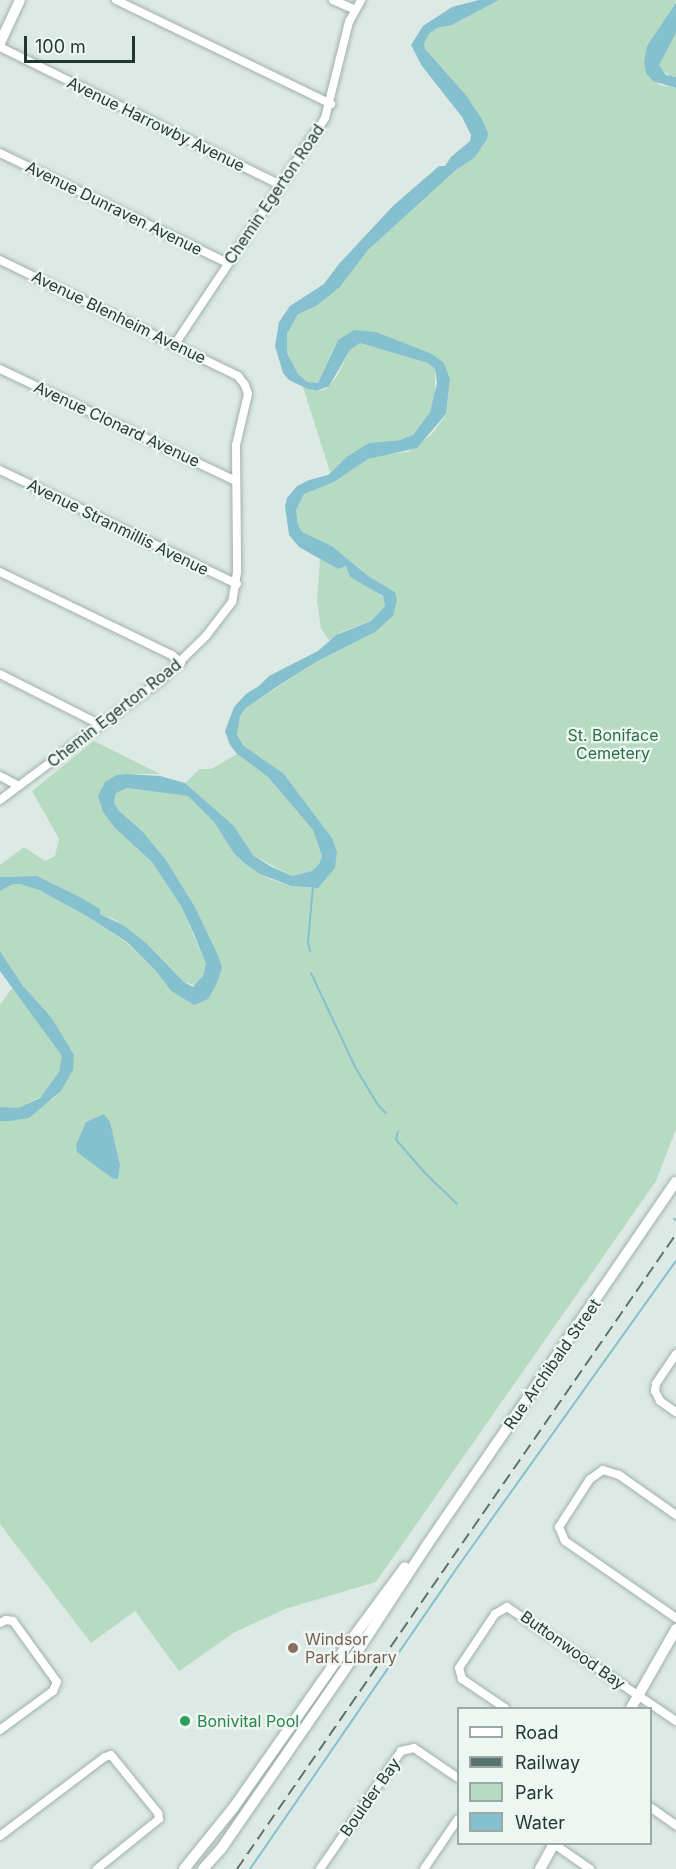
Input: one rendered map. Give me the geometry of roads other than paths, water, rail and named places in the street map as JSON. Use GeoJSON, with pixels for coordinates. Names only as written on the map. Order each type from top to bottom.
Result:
{"type":"FeatureCollection","features":[{"type":"Feature","properties":{"kind":"main road"},"geometry":{"type":"LineString","coordinates":[[0,45],[20,0]]}},
{"type":"Feature","properties":{"kind":"main road","name":"Rue Archibald Street"},"geometry":{"type":"LineString","coordinates":[[203,1869],[221,1849],[355,1655],[427,1545],[676,1182]]}},
{"type":"Feature","properties":{"kind":"main road","name":"Rue Archibald Street"},"geometry":{"type":"LineString","coordinates":[[184,1869],[234,1807],[402,1570],[427,1545]]}},
{"type":"Feature","properties":{"kind":"main road"},"geometry":{"type":"LineString","coordinates":[[632,1707],[676,1629]]}},
{"type":"Feature","properties":{"kind":"main road"},"geometry":{"type":"LineString","coordinates":[[540,1869],[553,1845]]}},
{"type":"Feature","properties":{"kind":"main road"},"geometry":{"type":"LineString","coordinates":[[210,1869],[221,1849]]}},
{"type":"Feature","properties":{"kind":"street"},"geometry":{"type":"LineString","coordinates":[[116,0],[331,104]]}},
{"type":"Feature","properties":{"kind":"street"},"geometry":{"type":"LineString","coordinates":[[333,0],[354,10]]}},
{"type":"Feature","properties":{"kind":"street","name":"Chemin Egerton Road"},"geometry":{"type":"LineString","coordinates":[[175,344],[325,118],[331,104],[346,32],[354,10],[362,0]]}},
{"type":"Feature","properties":{"kind":"street","name":"Avenue Harrowby Avenue"},"geometry":{"type":"LineString","coordinates":[[0,45],[281,185]]}},
{"type":"Feature","properties":{"kind":"street","name":"Avenue Dunraven Avenue"},"geometry":{"type":"LineString","coordinates":[[0,153],[228,263]]}},
{"type":"Feature","properties":{"kind":"street","name":"Avenue Blenheim Avenue"},"geometry":{"type":"LineString","coordinates":[[0,260],[238,376]]}},
{"type":"Feature","properties":{"kind":"street","name":"Avenue Clonard Avenue"},"geometry":{"type":"LineString","coordinates":[[0,369],[234,480]]}},
{"type":"Feature","properties":{"kind":"street","name":"Chemin Egerton Road"},"geometry":{"type":"LineString","coordinates":[[0,800],[181,663],[232,602],[237,584],[234,480],[236,445],[248,394],[238,376]]}},
{"type":"Feature","properties":{"kind":"street","name":"Avenue Stranmillis Avenue"},"geometry":{"type":"LineString","coordinates":[[0,470],[237,584]]}},
{"type":"Feature","properties":{"kind":"street"},"geometry":{"type":"LineString","coordinates":[[0,572],[172,655],[181,663]]}},
{"type":"Feature","properties":{"kind":"street"},"geometry":{"type":"LineString","coordinates":[[0,674],[101,725]]}},
{"type":"Feature","properties":{"kind":"street"},"geometry":{"type":"LineString","coordinates":[[0,777],[19,786]]}},
{"type":"Feature","properties":{"kind":"street"},"geometry":{"type":"LineString","coordinates":[[676,1354],[656,1384],[655,1391],[660,1401],[676,1412]]}},
{"type":"Feature","properties":{"kind":"street"},"geometry":{"type":"LineString","coordinates":[[676,1515],[619,1475],[603,1470],[590,1479],[559,1527],[565,1541],[676,1618]]}},
{"type":"Feature","properties":{"kind":"street","name":"Buttonwood Bay"},"geometry":{"type":"LineString","coordinates":[[503,1707],[465,1682],[459,1675],[459,1668],[495,1614],[507,1606],[639,1695]]}},
{"type":"Feature","properties":{"kind":"street"},"geometry":{"type":"LineString","coordinates":[[0,1623],[6,1620],[13,1621],[57,1682],[53,1690],[0,1730]]}},
{"type":"Feature","properties":{"kind":"street"},"geometry":{"type":"LineString","coordinates":[[639,1695],[676,1721]]}},
{"type":"Feature","properties":{"kind":"street","name":"Boulder Bay"},"geometry":{"type":"LineString","coordinates":[[320,1869],[401,1751],[414,1748],[457,1777]]}},
{"type":"Feature","properties":{"kind":"street"},"geometry":{"type":"LineString","coordinates":[[0,1836],[105,1757],[111,1755],[158,1813],[159,1820],[97,1869]]}},
{"type":"Feature","properties":{"kind":"street"},"geometry":{"type":"LineString","coordinates":[[652,1808],[676,1825]]}},
{"type":"Feature","properties":{"kind":"street"},"geometry":{"type":"LineString","coordinates":[[424,1869],[457,1822]]}},
{"type":"Feature","properties":{"kind":"street"},"geometry":{"type":"LineString","coordinates":[[555,1845],[590,1869]]}},
{"type":"Feature","properties":{"kind":"water"},"geometry":{"type":"Polygon","coordinates":[[[479,0],[499,0],[452,25],[437,28],[429,34],[424,44],[425,49],[466,95],[482,119],[488,133],[487,139],[474,158],[456,170],[368,250],[340,287],[316,306],[298,314],[287,334],[287,353],[298,374],[307,382],[318,383],[338,340],[354,330],[376,332],[432,354],[444,363],[450,379],[446,414],[417,448],[368,459],[334,482],[304,494],[296,510],[298,525],[302,532],[332,546],[368,576],[395,592],[397,600],[393,616],[375,632],[316,662],[275,688],[246,708],[240,716],[237,735],[244,746],[284,774],[332,838],[337,852],[335,868],[318,888],[291,886],[260,874],[243,862],[233,852],[214,822],[188,796],[127,788],[116,793],[114,802],[118,810],[143,832],[166,860],[195,907],[218,955],[222,968],[216,985],[208,999],[194,1005],[171,991],[156,971],[127,942],[85,915],[39,890],[13,884],[0,891],[0,877],[37,876],[80,897],[100,909],[100,914],[123,925],[145,942],[184,982],[193,987],[203,976],[206,964],[194,934],[181,906],[152,862],[115,828],[103,812],[98,796],[105,782],[117,775],[126,774],[160,776],[185,783],[234,826],[253,855],[270,866],[292,876],[312,871],[319,864],[322,856],[313,830],[268,777],[237,754],[230,745],[225,731],[234,707],[269,676],[318,651],[336,635],[371,621],[385,606],[383,596],[350,577],[346,566],[338,569],[299,547],[289,535],[285,506],[287,498],[297,486],[328,475],[348,456],[369,443],[400,440],[413,435],[430,412],[437,383],[435,369],[428,363],[360,343],[350,350],[329,386],[316,391],[308,389],[289,380],[283,373],[275,346],[279,322],[290,306],[324,284],[338,265],[393,206],[439,166],[445,166],[451,157],[470,141],[471,135],[462,117],[422,66],[411,45],[423,26],[452,7],[479,0]]]}},
{"type":"Feature","properties":{"kind":"water"},"geometry":{"type":"Polygon","coordinates":[[[676,3],[676,33],[659,65],[666,75],[676,77],[676,88],[653,81],[646,73],[644,61],[647,46],[676,3]]]}},
{"type":"Feature","properties":{"kind":"water"},"geometry":{"type":"Polygon","coordinates":[[[0,951],[23,986],[51,1017],[74,1055],[73,1070],[61,1091],[29,1118],[10,1121],[0,1121],[0,1107],[19,1108],[40,1098],[59,1072],[62,1056],[0,971],[0,951]]]}},
{"type":"Feature","properties":{"kind":"water"},"geometry":{"type":"Polygon","coordinates":[[[104,1114],[110,1122],[120,1165],[118,1179],[112,1178],[77,1152],[76,1145],[86,1122],[104,1114]]]}},
{"type":"Feature","properties":{"kind":"waterway"},"geometry":{"type":"LineString","coordinates":[[310,951],[308,943],[313,886]]}},
{"type":"Feature","properties":{"kind":"waterway"},"geometry":{"type":"LineString","coordinates":[[311,973],[355,1067],[378,1105],[386,1113]]}},
{"type":"Feature","properties":{"kind":"waterway"},"geometry":{"type":"LineString","coordinates":[[398,1132],[396,1139],[398,1142],[423,1171],[457,1204]]}},
{"type":"Feature","properties":{"kind":"waterway"},"geometry":{"type":"LineString","coordinates":[[250,1869],[454,1572],[676,1261]]}},
{"type":"Feature","properties":{"kind":"railway"},"geometry":{"type":"LineString","coordinates":[[237,1869],[676,1234]]}},
{"type":"Feature","properties":{"kind":"place","name":"Windsor Park Library"},"geometry":{"type":"Point","coordinates":[293,1648]}},
{"type":"Feature","properties":{"kind":"place","name":"Bonivital Pool"},"geometry":{"type":"Point","coordinates":[185,1721]}},
{"type":"Feature","properties":{"kind":"park label","name":"St. Boniface Cemetery"},"geometry":{"type":"Point","coordinates":[613,744]}}]}
